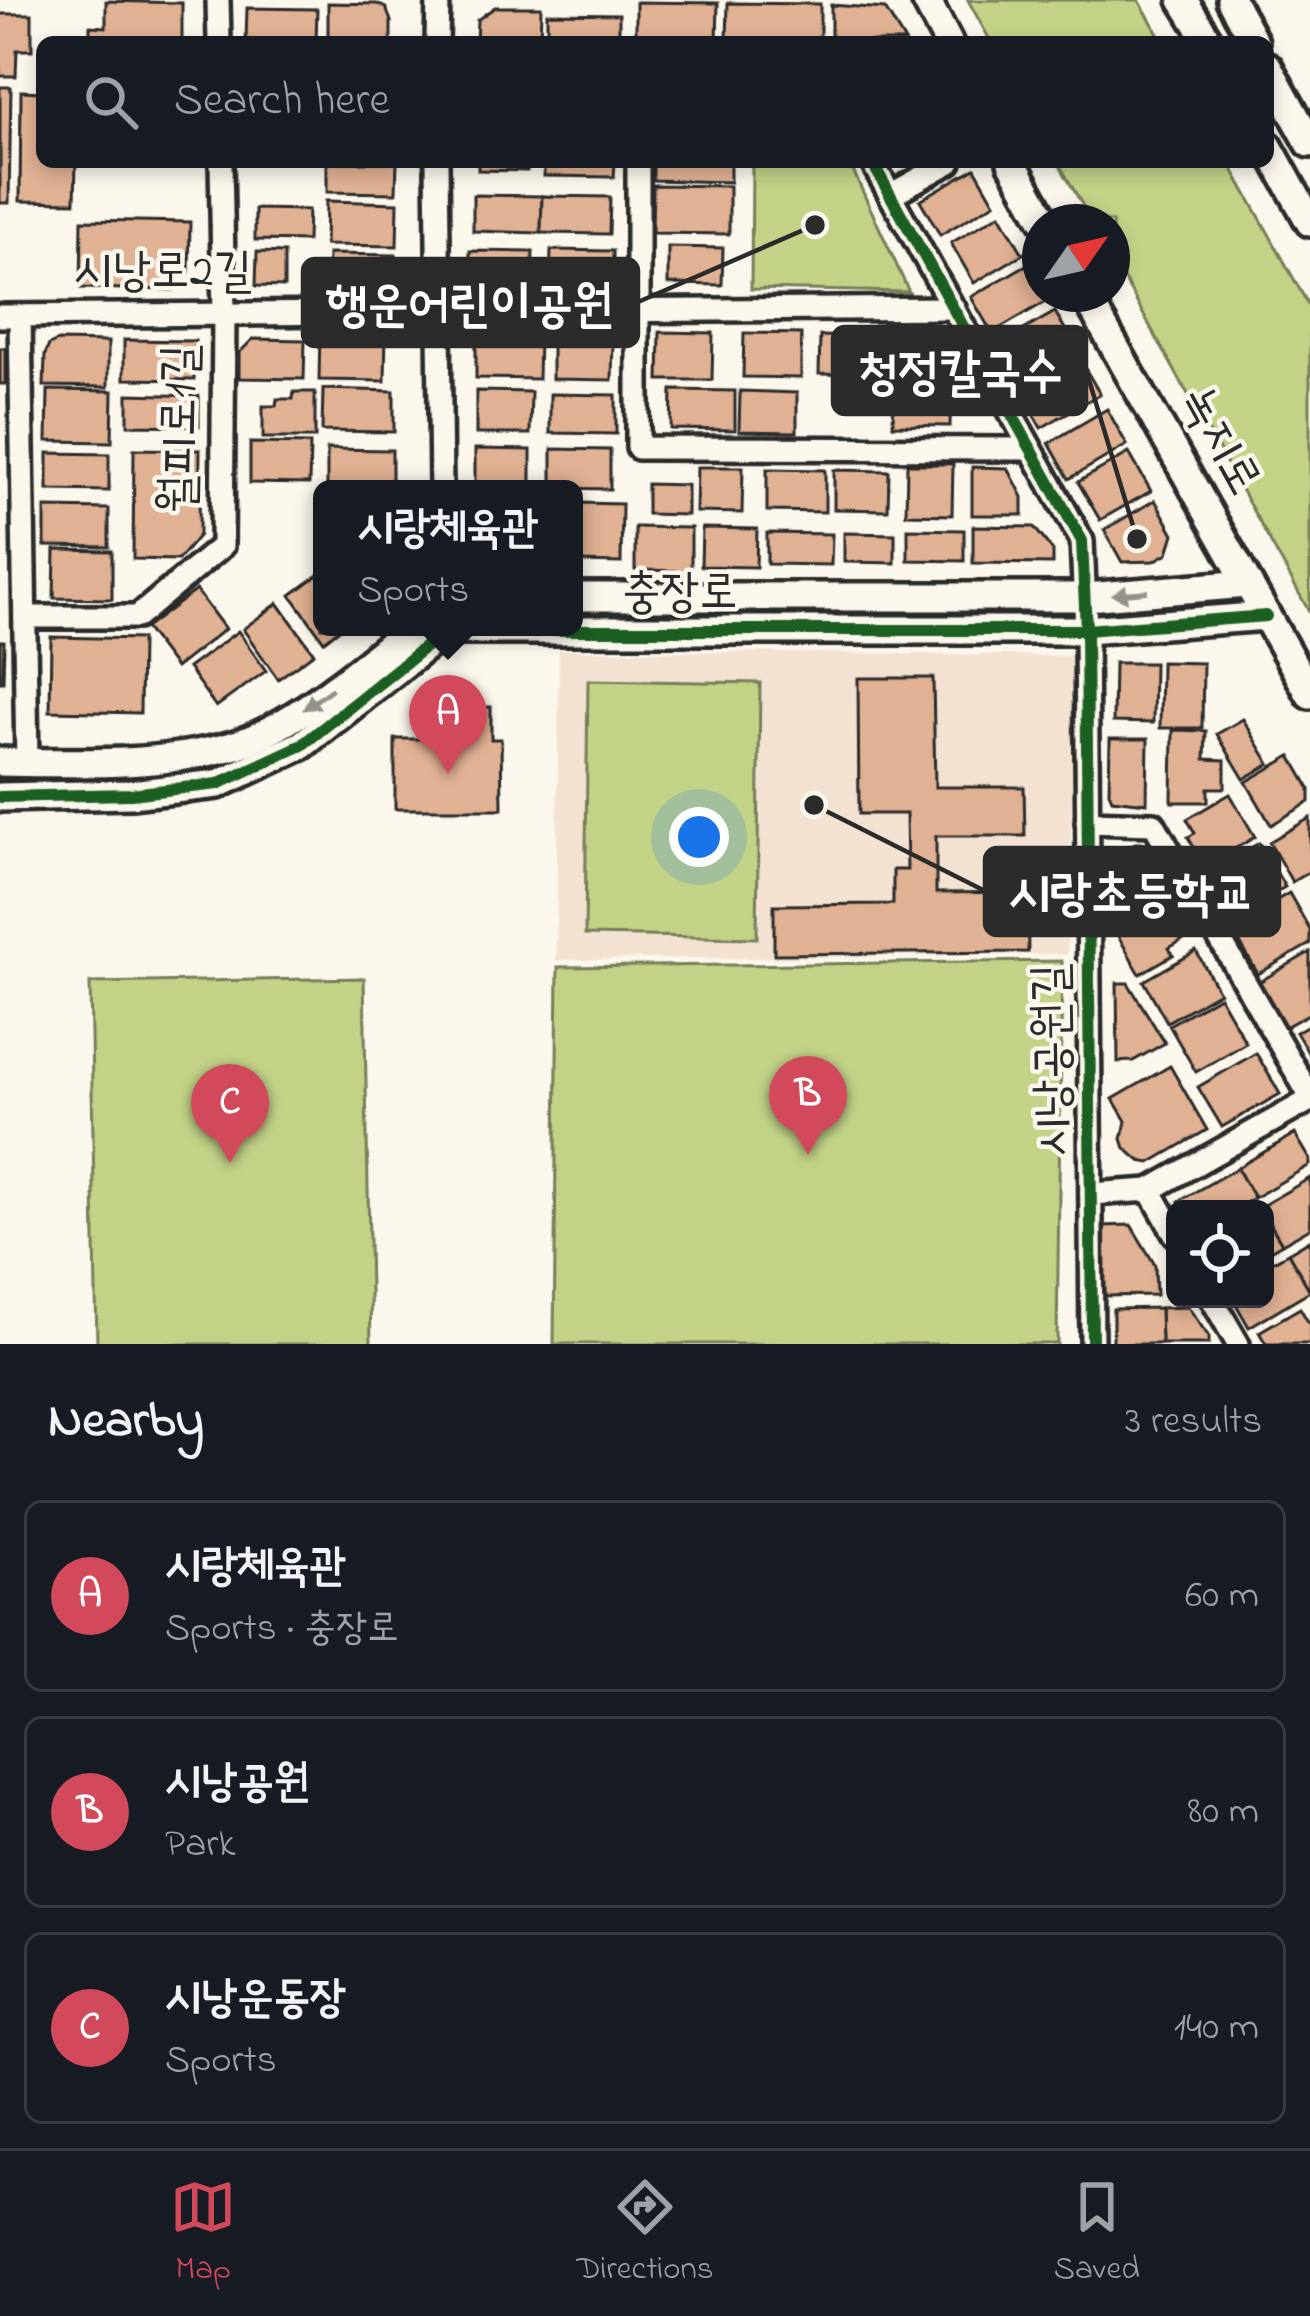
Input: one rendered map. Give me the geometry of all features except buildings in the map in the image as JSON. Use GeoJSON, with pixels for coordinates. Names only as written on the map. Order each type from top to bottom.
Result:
{"type":"FeatureCollection","features":[{"type":"Feature","properties":{"kind":"street"},"geometry":{"type":"LineString","coordinates":[[218,0],[219,36]]}},
{"type":"Feature","properties":{"kind":"street"},"geometry":{"type":"LineString","coordinates":[[437,0],[437,36]]}},
{"type":"Feature","properties":{"kind":"street"},"geometry":{"type":"LineString","coordinates":[[926,0],[945,36]]}},
{"type":"Feature","properties":{"kind":"street"},"geometry":{"type":"LineString","coordinates":[[1183,0],[1205,36]]}},
{"type":"Feature","properties":{"kind":"street"},"geometry":{"type":"LineString","coordinates":[[1232,0],[1252,36]]}},
{"type":"Feature","properties":{"kind":"street"},"geometry":{"type":"LineString","coordinates":[[1274,78],[1310,143]]}},
{"type":"Feature","properties":{"kind":"street"},"geometry":{"type":"LineString","coordinates":[[1274,157],[1310,222]]}},
{"type":"Feature","properties":{"kind":"street","name":"월피로1길"},"geometry":{"type":"LineString","coordinates":[[25,616],[137,617],[222,546],[221,168]]}},
{"type":"Feature","properties":{"kind":"street"},"geometry":{"type":"LineString","coordinates":[[437,168],[441,480]]}},
{"type":"Feature","properties":{"kind":"street"},"geometry":{"type":"LineString","coordinates":[[638,168],[638,448],[1030,449]]}},
{"type":"Feature","properties":{"kind":"street","name":"시낭공원길"},"geometry":{"type":"LineString","coordinates":[[875,168],[1082,541],[1092,1344]]}},
{"type":"Feature","properties":{"kind":"street"},"geometry":{"type":"LineString","coordinates":[[890,195],[939,168]]}},
{"type":"Feature","properties":{"kind":"street"},"geometry":{"type":"LineString","coordinates":[[1015,168],[1035,204]]}},
{"type":"Feature","properties":{"kind":"street","name":"시낭로2길"},"geometry":{"type":"LineString","coordinates":[[14,763],[25,616],[10,316],[954,308]]}},
{"type":"Feature","properties":{"kind":"street","name":"녹지로"},"geometry":{"type":"LineString","coordinates":[[1095,312],[1310,694]]}},
{"type":"Feature","properties":{"kind":"street","name":"충장로"},"geometry":{"type":"LineString","coordinates":[[583,597],[1086,597],[1247,584]]}},
{"type":"Feature","properties":{"kind":"street","name":"충장로"},"geometry":{"type":"LineString","coordinates":[[583,628],[1086,630],[1266,616]]}},
{"type":"Feature","properties":{"kind":"street"},"geometry":{"type":"LineString","coordinates":[[14,763],[158,761],[237,746],[295,716],[400,636]]}},
{"type":"Feature","properties":{"kind":"street","name":"충장로"},"geometry":{"type":"LineString","coordinates":[[0,796],[131,794],[218,784],[302,745],[436,636]]}},
{"type":"Feature","properties":{"kind":"street"},"geometry":{"type":"LineString","coordinates":[[1087,822],[1154,824],[1310,1098],[1150,1190],[1166,1218]]}},
{"type":"Feature","properties":{"kind":"street","name":"시낭공원길"},"geometry":{"type":"LineString","coordinates":[[1091,1194],[1150,1190]]}},
{"type":"Feature","properties":{"kind":"street"},"geometry":{"type":"LineString","coordinates":[[1217,1308],[1238,1344]]}},
{"type":"Feature","properties":{"kind":"shaded area"},"geometry":{"type":"Polygon","coordinates":[[[559,650],[1076,656],[1067,954],[556,960],[559,650]]]}},
{"type":"Feature","properties":{"kind":"green space"},"geometry":{"type":"Polygon","coordinates":[[[968,0],[1139,0],[1160,36],[988,36],[968,0]]]}},
{"type":"Feature","properties":{"kind":"green space"},"geometry":{"type":"Polygon","coordinates":[[[752,168],[852,168],[909,292],[751,289],[752,168]]]}},
{"type":"Feature","properties":{"kind":"green space"},"geometry":{"type":"Polygon","coordinates":[[[1061,168],[1232,168],[1310,308],[1310,613],[1130,290],[1130,204],[1082,204],[1061,168]]]}},
{"type":"Feature","properties":{"kind":"green space"},"geometry":{"type":"Polygon","coordinates":[[[588,680],[760,683],[757,938],[585,935],[588,680]]]}},
{"type":"Feature","properties":{"kind":"green space"},"geometry":{"type":"Polygon","coordinates":[[[1062,961],[1057,1344],[554,1344],[558,967],[1062,961]]]}},
{"type":"Feature","properties":{"kind":"green space"},"geometry":{"type":"Polygon","coordinates":[[[364,978],[371,1344],[97,1344],[90,983],[364,978]]]}},
{"type":"Feature","properties":{"kind":"cycle path"},"geometry":{"type":"LineString","coordinates":[[875,168],[1082,541],[1092,1344]]}},
{"type":"Feature","properties":{"kind":"cycle path"},"geometry":{"type":"LineString","coordinates":[[583,630],[1086,630],[1266,616]]}},
{"type":"Feature","properties":{"kind":"cycle path"},"geometry":{"type":"LineString","coordinates":[[0,797],[131,794],[218,784],[302,745],[438,636]]}},
{"type":"Feature","properties":{"kind":"place","name":"행운어린이공원"},"geometry":{"type":"Point","coordinates":[815,225]}},
{"type":"Feature","properties":{"kind":"place","name":"청정칼국수"},"geometry":{"type":"Point","coordinates":[1137,539]}},
{"type":"Feature","properties":{"kind":"place","name":"시랑체육관"},"geometry":{"type":"Point","coordinates":[448,774]}},
{"type":"Feature","properties":{"kind":"place","name":"시랑초등학교"},"geometry":{"type":"Point","coordinates":[814,805]}},
{"type":"Feature","properties":{"kind":"place","name":"시낭공원"},"geometry":{"type":"Point","coordinates":[808,1155]}},
{"type":"Feature","properties":{"kind":"place","name":"시낭운동장"},"geometry":{"type":"Point","coordinates":[230,1163]}}]}
